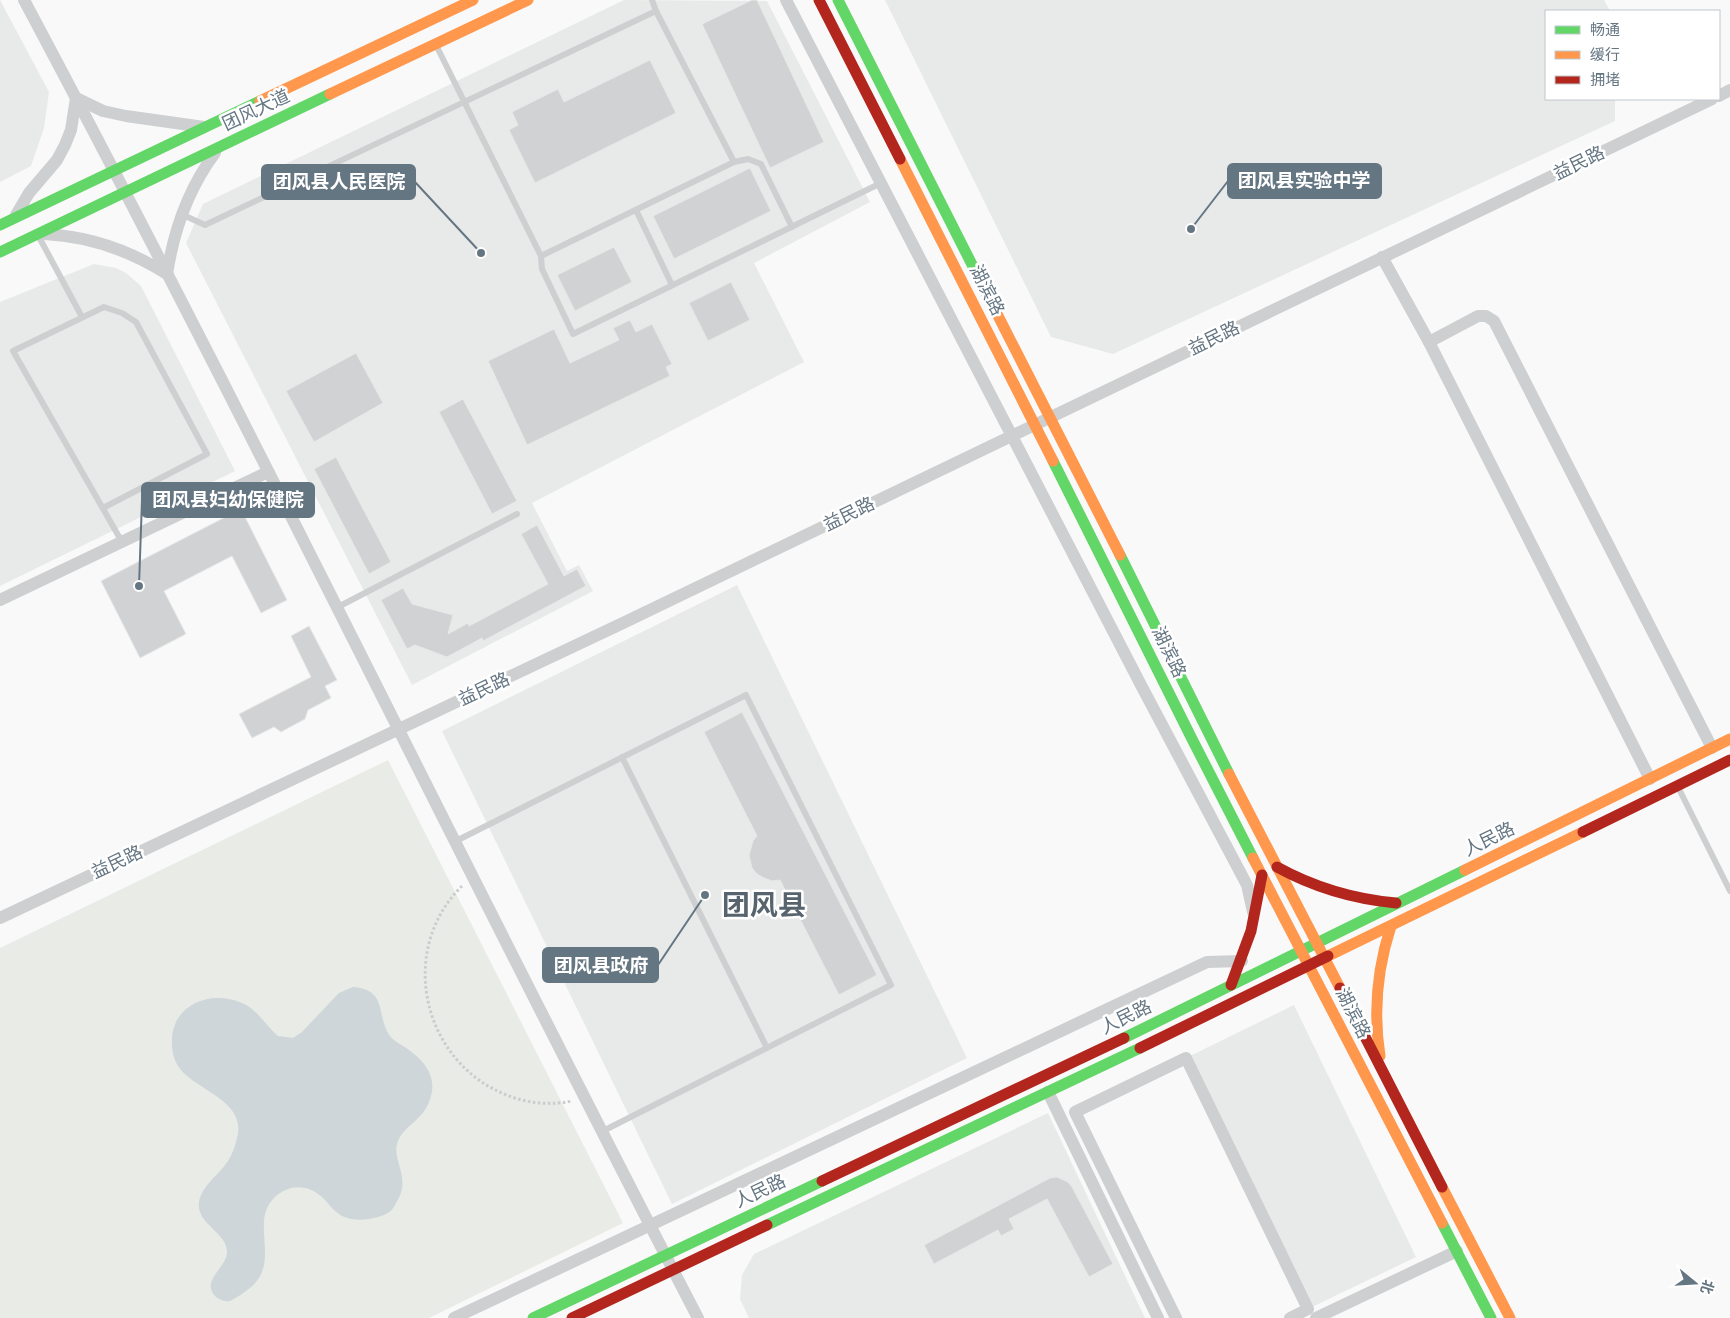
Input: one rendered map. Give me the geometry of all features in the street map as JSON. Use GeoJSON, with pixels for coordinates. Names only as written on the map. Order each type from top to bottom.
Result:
{"type":"FeatureCollection","features":[{"type":"Feature","properties":{"kind":"main road","name":"团风大道"},"geometry":{"type":"LineString","coordinates":[[0,225],[473,0]]}},
{"type":"Feature","properties":{"kind":"main road","name":"团风大道"},"geometry":{"type":"LineString","coordinates":[[0,252],[528,0]]}},
{"type":"Feature","properties":{"kind":"main road","name":"湖滨路"},"geometry":{"type":"LineString","coordinates":[[819,0],[1192,739],[1491,1318]]}},
{"type":"Feature","properties":{"kind":"main road","name":"湖滨路"},"geometry":{"type":"LineString","coordinates":[[838,0],[1050,417],[1207,732],[1510,1318]]}},
{"type":"Feature","properties":{"kind":"main road","name":"人民路"},"geometry":{"type":"LineString","coordinates":[[533,1318],[1138,1031],[1730,739]]}},
{"type":"Feature","properties":{"kind":"main road","name":"人民路"},"geometry":{"type":"LineString","coordinates":[[572,1318],[1310,966],[1730,760]]}},
{"type":"Feature","properties":{"kind":"main road"},"geometry":{"type":"LineString","coordinates":[[1277,868],[1338,894],[1358,899],[1397,904]]}},
{"type":"Feature","properties":{"kind":"main road"},"geometry":{"type":"LineString","coordinates":[[1231,985],[1242,961],[1254,921],[1262,875]]}},
{"type":"Feature","properties":{"kind":"main road"},"geometry":{"type":"LineString","coordinates":[[1385,1076],[1377,1038],[1376,999],[1380,962],[1391,926]]}},
{"type":"Feature","properties":{"kind":"street"},"geometry":{"type":"LineString","coordinates":[[24,0],[126,192],[601,1132],[698,1318]]}},
{"type":"Feature","properties":{"kind":"street"},"geometry":{"type":"LineString","coordinates":[[786,0],[1247,885],[1254,921]]}},
{"type":"Feature","properties":{"kind":"street"},"geometry":{"type":"LineString","coordinates":[[76,98],[103,111],[206,127]]}},
{"type":"Feature","properties":{"kind":"street"},"geometry":{"type":"LineString","coordinates":[[14,219],[29,193],[57,160],[65,145],[71,130],[76,98]]}},
{"type":"Feature","properties":{"kind":"street","name":"益民路"},"geometry":{"type":"LineString","coordinates":[[0,918],[398,730],[1710,100]]}},
{"type":"Feature","properties":{"kind":"street"},"geometry":{"type":"LineString","coordinates":[[167,274],[181,214],[198,179],[219,147]]}},
{"type":"Feature","properties":{"kind":"street"},"geometry":{"type":"LineString","coordinates":[[37,234],[72,237],[99,242],[134,255],[167,274]]}},
{"type":"Feature","properties":{"kind":"street"},"geometry":{"type":"LineString","coordinates":[[1382,257],[1429,342],[1650,779]]}},
{"type":"Feature","properties":{"kind":"street"},"geometry":{"type":"LineString","coordinates":[[1429,342],[1478,316],[1486,316],[1494,322],[1712,748]]}},
{"type":"Feature","properties":{"kind":"street"},"geometry":{"type":"LineString","coordinates":[[0,600],[268,472]]}},
{"type":"Feature","properties":{"kind":"street"},"geometry":{"type":"LineString","coordinates":[[454,1318],[1206,962],[1242,961]]}},
{"type":"Feature","properties":{"kind":"street"},"geometry":{"type":"LineString","coordinates":[[1176,1318],[1076,1112],[1186,1058],[1308,1310],[1290,1318]]}},
{"type":"Feature","properties":{"kind":"street"},"geometry":{"type":"LineString","coordinates":[[1048,1092],[1158,1318]]}},
{"type":"Feature","properties":{"kind":"street"},"geometry":{"type":"LineString","coordinates":[[1316,1318],[1457,1251]]}},
{"type":"Feature","properties":{"kind":"lane"},"geometry":{"type":"LineString","coordinates":[[652,0],[656,12],[734,162]]}},
{"type":"Feature","properties":{"kind":"lane"},"geometry":{"type":"LineString","coordinates":[[181,214],[205,225],[656,12]]}},
{"type":"Feature","properties":{"kind":"lane"},"geometry":{"type":"LineString","coordinates":[[436,44],[541,256],[542,269],[573,334],[881,183]]}},
{"type":"Feature","properties":{"kind":"lane"},"geometry":{"type":"LineString","coordinates":[[541,256],[734,162],[748,160],[761,164],[792,226]]}},
{"type":"Feature","properties":{"kind":"lane"},"geometry":{"type":"LineString","coordinates":[[636,210],[672,286]]}},
{"type":"Feature","properties":{"kind":"lane"},"geometry":{"type":"LineString","coordinates":[[37,234],[82,318]]}},
{"type":"Feature","properties":{"kind":"lane"},"geometry":{"type":"LineString","coordinates":[[103,508],[208,454],[136,322],[122,313],[104,307],[13,351],[122,542]]}},
{"type":"Feature","properties":{"kind":"lane"},"geometry":{"type":"LineString","coordinates":[[336,608],[517,514]]}},
{"type":"Feature","properties":{"kind":"lane"},"geometry":{"type":"LineString","coordinates":[[454,842],[746,695],[764,730],[891,986],[601,1132]]}},
{"type":"Feature","properties":{"kind":"lane"},"geometry":{"type":"LineString","coordinates":[[622,758],[767,1048]]}},
{"type":"Feature","properties":{"kind":"lane"},"geometry":{"type":"LineString","coordinates":[[1678,786],[1730,891]]}},
{"type":"Feature","properties":{"kind":"path"},"geometry":{"type":"LineString","coordinates":[[472,878],[446,904],[439,915],[429,941],[425,968],[428,999],[438,1032],[446,1047],[465,1070],[489,1088],[502,1094],[532,1102],[549,1104],[584,1098]]}},
{"type":"Feature","properties":{"kind":"shaded area"},"geometry":{"type":"Polygon","coordinates":[[[0,0],[49,92],[44,128],[31,166],[0,182],[0,0]]]}},
{"type":"Feature","properties":{"kind":"shaded area"},"geometry":{"type":"Polygon","coordinates":[[[624,0],[767,1],[870,202],[754,263],[804,362],[532,503],[567,571],[579,565],[593,591],[412,685],[186,243],[203,204],[624,0]]]}},
{"type":"Feature","properties":{"kind":"shaded area"},"geometry":{"type":"Polygon","coordinates":[[[885,0],[1604,0],[1609,10],[1545,10],[1545,100],[1615,100],[1615,121],[1113,354],[1051,337],[885,0]]]}},
{"type":"Feature","properties":{"kind":"shaded area"},"geometry":{"type":"Polygon","coordinates":[[[94,264],[116,268],[126,273],[141,286],[235,471],[0,586],[0,302],[94,264]]]}},
{"type":"Feature","properties":{"kind":"shaded area"},"geometry":{"type":"Polygon","coordinates":[[[737,585],[967,1058],[672,1204],[442,731],[737,585]]]}},
{"type":"Feature","properties":{"kind":"shaded area"},"geometry":{"type":"Polygon","coordinates":[[[388,760],[623,1223],[429,1318],[0,1318],[0,948],[388,760]]]}},
{"type":"Feature","properties":{"kind":"shaded area"},"geometry":{"type":"Polygon","coordinates":[[[353,987],[366,990],[374,995],[378,1002],[385,1028],[390,1036],[419,1058],[429,1071],[431,1079],[431,1096],[428,1104],[420,1116],[401,1135],[396,1148],[402,1177],[401,1194],[388,1213],[375,1218],[356,1220],[339,1214],[312,1190],[294,1187],[282,1192],[269,1204],[265,1214],[265,1254],[259,1278],[248,1290],[234,1299],[230,1301],[221,1300],[212,1291],[211,1285],[212,1280],[226,1259],[226,1246],[223,1239],[202,1217],[199,1210],[199,1202],[206,1186],[231,1156],[237,1138],[238,1125],[235,1114],[227,1105],[195,1082],[178,1066],[173,1055],[173,1030],[185,1010],[194,1004],[217,998],[230,999],[242,1003],[257,1013],[278,1036],[293,1038],[302,1032],[339,993],[353,987]]]}},
{"type":"Feature","properties":{"kind":"shaded area"},"geometry":{"type":"Polygon","coordinates":[[[1294,1005],[1416,1257],[1308,1309],[1186,1058],[1294,1005]]]}},
{"type":"Feature","properties":{"kind":"shaded area"},"geometry":{"type":"Polygon","coordinates":[[[1048,1113],[1145,1318],[749,1318],[740,1299],[742,1275],[754,1254],[1048,1113]]]}},
{"type":"Feature","properties":{"kind":"building"},"geometry":{"type":"Polygon","coordinates":[[[752,0],[757,0],[824,142],[770,168],[702,24],[752,0]]]}},
{"type":"Feature","properties":{"kind":"building"},"geometry":{"type":"Polygon","coordinates":[[[650,60],[676,113],[535,183],[509,130],[518,125],[512,112],[558,89],[564,102],[650,60]]]}},
{"type":"Feature","properties":{"kind":"building"},"geometry":{"type":"Polygon","coordinates":[[[750,168],[771,211],[674,259],[653,216],[750,168]]]}},
{"type":"Feature","properties":{"kind":"building"},"geometry":{"type":"Polygon","coordinates":[[[614,247],[632,282],[575,311],[557,275],[614,247]]]}},
{"type":"Feature","properties":{"kind":"building"},"geometry":{"type":"Polygon","coordinates":[[[731,282],[750,320],[708,341],[689,303],[731,282]]]}},
{"type":"Feature","properties":{"kind":"building"},"geometry":{"type":"Polygon","coordinates":[[[630,320],[636,332],[652,324],[672,364],[666,367],[670,376],[527,445],[488,361],[554,329],[570,363],[619,340],[613,328],[630,320]]]}},
{"type":"Feature","properties":{"kind":"building"},"geometry":{"type":"Polygon","coordinates":[[[356,353],[383,403],[314,442],[286,391],[356,353]]]}},
{"type":"Feature","properties":{"kind":"building"},"geometry":{"type":"Polygon","coordinates":[[[463,399],[517,501],[492,514],[439,412],[463,399]]]}},
{"type":"Feature","properties":{"kind":"building"},"geometry":{"type":"Polygon","coordinates":[[[336,457],[391,562],[369,574],[314,469],[336,457]]]}},
{"type":"Feature","properties":{"kind":"building"},"geometry":{"type":"Polygon","coordinates":[[[241,509],[287,600],[261,613],[232,556],[164,591],[186,634],[140,658],[101,581],[241,509]]]}},
{"type":"Feature","properties":{"kind":"building"},"geometry":{"type":"Polygon","coordinates":[[[537,525],[564,576],[577,569],[586,586],[483,641],[482,638],[447,657],[415,645],[407,649],[381,600],[403,588],[412,604],[453,615],[448,634],[468,623],[469,626],[548,584],[521,534],[537,525]]]}},
{"type":"Feature","properties":{"kind":"building"},"geometry":{"type":"Polygon","coordinates":[[[309,626],[337,680],[325,686],[331,698],[308,710],[305,719],[281,732],[274,727],[252,738],[239,714],[311,677],[291,636],[309,626]]]}},
{"type":"Feature","properties":{"kind":"building"},"geometry":{"type":"Polygon","coordinates":[[[742,712],[877,975],[839,995],[780,880],[772,881],[764,878],[752,868],[749,855],[753,841],[757,836],[704,732],[742,712]]]}},
{"type":"Feature","properties":{"kind":"building"},"geometry":{"type":"Polygon","coordinates":[[[1057,1177],[1068,1182],[1072,1187],[1113,1264],[1089,1277],[1047,1199],[1009,1219],[1014,1229],[1001,1236],[998,1230],[934,1264],[924,1245],[1050,1178],[1057,1177]]]}},
{"type":"Feature","properties":{"kind":"traffic: fast"},"geometry":{"type":"LineString","coordinates":[[838,0],[992,304]]}},
{"type":"Feature","properties":{"kind":"traffic: fast"},"geometry":{"type":"LineString","coordinates":[[0,252],[330,94]]}},
{"type":"Feature","properties":{"kind":"traffic: fast"},"geometry":{"type":"LineString","coordinates":[[0,225],[260,101]]}},
{"type":"Feature","properties":{"kind":"traffic: fast"},"geometry":{"type":"LineString","coordinates":[[1053,461],[1253,858]]}},
{"type":"Feature","properties":{"kind":"traffic: fast"},"geometry":{"type":"LineString","coordinates":[[1120,555],[1229,774]]}},
{"type":"Feature","properties":{"kind":"traffic: fast"},"geometry":{"type":"LineString","coordinates":[[1124,1038],[1465,870]]}},
{"type":"Feature","properties":{"kind":"traffic: fast"},"geometry":{"type":"LineString","coordinates":[[767,1225],[1140,1048]]}},
{"type":"Feature","properties":{"kind":"traffic: fast"},"geometry":{"type":"LineString","coordinates":[[533,1318],[822,1181]]}},
{"type":"Feature","properties":{"kind":"traffic: fast"},"geometry":{"type":"LineString","coordinates":[[1442,1223],[1491,1318]]}},
{"type":"Feature","properties":{"kind":"traffic: slow"},"geometry":{"type":"LineString","coordinates":[[260,101],[473,0]]}},
{"type":"Feature","properties":{"kind":"traffic: slow"},"geometry":{"type":"LineString","coordinates":[[330,94],[528,0]]}},
{"type":"Feature","properties":{"kind":"traffic: slow"},"geometry":{"type":"LineString","coordinates":[[900,159],[1053,461]]}},
{"type":"Feature","properties":{"kind":"traffic: slow"},"geometry":{"type":"LineString","coordinates":[[992,304],[1120,555]]}},
{"type":"Feature","properties":{"kind":"traffic: slow"},"geometry":{"type":"LineString","coordinates":[[1465,870],[1730,739]]}},
{"type":"Feature","properties":{"kind":"traffic: slow"},"geometry":{"type":"LineString","coordinates":[[1229,774],[1340,988]]}},
{"type":"Feature","properties":{"kind":"traffic: slow"},"geometry":{"type":"LineString","coordinates":[[1328,956],[1583,832]]}},
{"type":"Feature","properties":{"kind":"traffic: slow"},"geometry":{"type":"LineString","coordinates":[[1253,858],[1442,1223]]}},
{"type":"Feature","properties":{"kind":"traffic: slow"},"geometry":{"type":"LineString","coordinates":[[1380,1056],[1377,1023],[1378,990],[1382,958],[1391,926]]}},
{"type":"Feature","properties":{"kind":"traffic: slow"},"geometry":{"type":"LineString","coordinates":[[1442,1187],[1510,1318]]}},
{"type":"Feature","properties":{"kind":"traffic: jam"},"geometry":{"type":"LineString","coordinates":[[819,0],[900,159]]}},
{"type":"Feature","properties":{"kind":"traffic: jam"},"geometry":{"type":"LineString","coordinates":[[1583,832],[1730,760]]}},
{"type":"Feature","properties":{"kind":"traffic: jam"},"geometry":{"type":"LineString","coordinates":[[1277,867],[1320,887],[1365,899],[1396,903]]}},
{"type":"Feature","properties":{"kind":"traffic: jam"},"geometry":{"type":"LineString","coordinates":[[1231,985],[1251,931],[1262,875]]}},
{"type":"Feature","properties":{"kind":"traffic: jam"},"geometry":{"type":"LineString","coordinates":[[1140,1048],[1328,956]]}},
{"type":"Feature","properties":{"kind":"traffic: jam"},"geometry":{"type":"LineString","coordinates":[[1340,988],[1442,1187]]}},
{"type":"Feature","properties":{"kind":"traffic: jam"},"geometry":{"type":"LineString","coordinates":[[822,1181],[1124,1038]]}},
{"type":"Feature","properties":{"kind":"traffic: jam"},"geometry":{"type":"LineString","coordinates":[[572,1318],[767,1225]]}},
{"type":"Feature","properties":{"kind":"place","name":"团风县实验中学"},"geometry":{"type":"Point","coordinates":[1191,229]}},
{"type":"Feature","properties":{"kind":"place","name":"团风县人民医院"},"geometry":{"type":"Point","coordinates":[481,253]}},
{"type":"Feature","properties":{"kind":"place","name":"团风县妇幼保健院"},"geometry":{"type":"Point","coordinates":[139,586]}},
{"type":"Feature","properties":{"kind":"place","name":"团风县政府"},"geometry":{"type":"Point","coordinates":[705,895]}},
{"type":"Feature","properties":{"kind":"district","name":"团风县"},"geometry":{"type":"Point","coordinates":[764,905]}}]}
